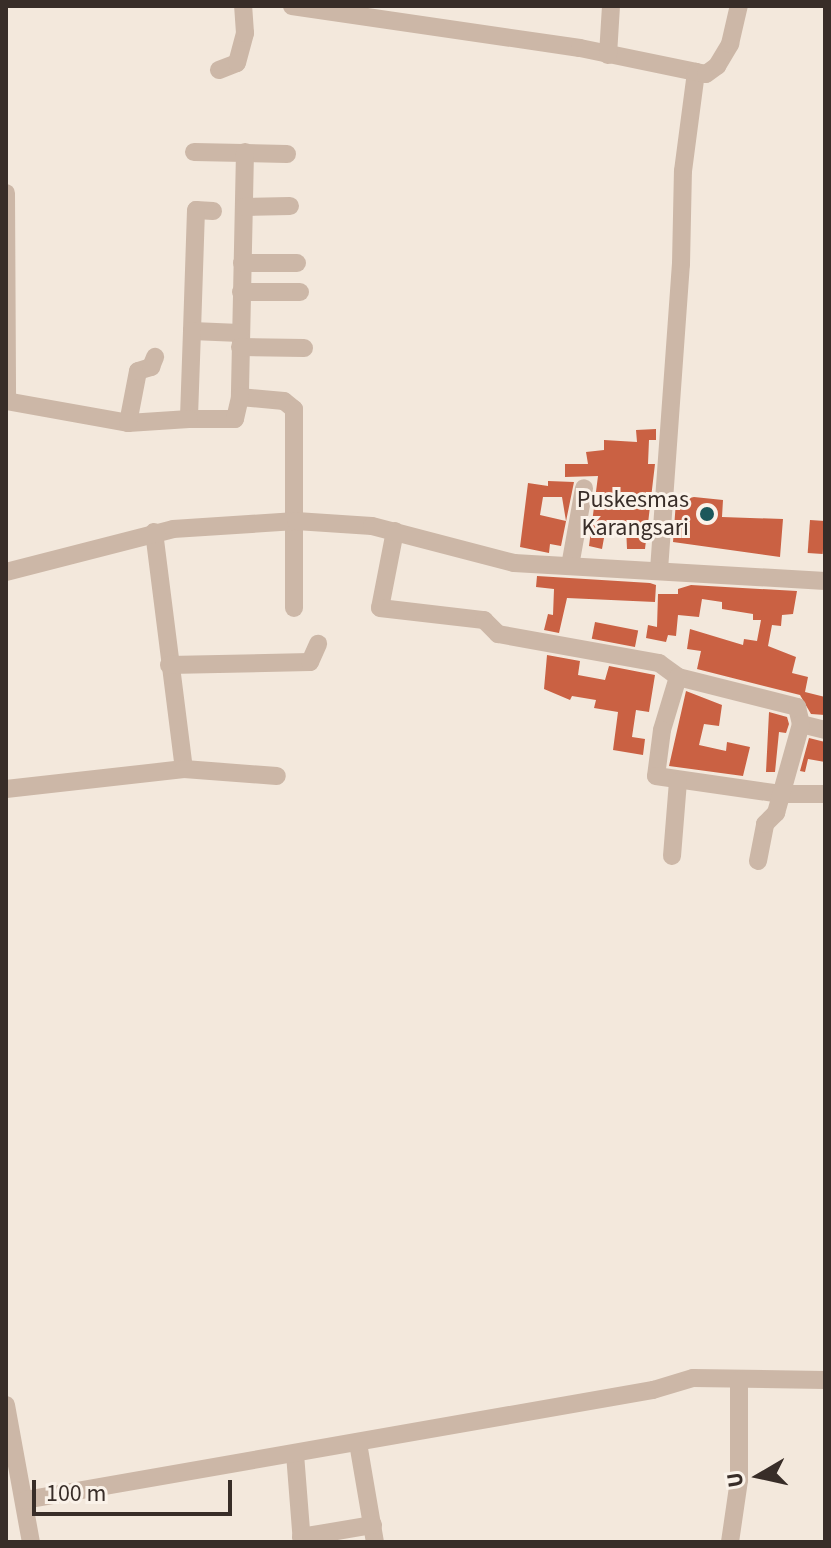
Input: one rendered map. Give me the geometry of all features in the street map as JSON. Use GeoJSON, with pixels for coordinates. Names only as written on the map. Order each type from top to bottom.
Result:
{"type":"FeatureCollection","features":[{"type":"Feature","properties":{"kind":"street"},"geometry":{"type":"LineString","coordinates":[[219,70],[237,63],[245,33],[243,6]]}},
{"type":"Feature","properties":{"kind":"street"},"geometry":{"type":"LineString","coordinates":[[292,6],[608,55],[706,74],[717,66],[730,44],[739,6]]}},
{"type":"Feature","properties":{"kind":"street"},"geometry":{"type":"LineString","coordinates":[[608,55],[611,6]]}},
{"type":"Feature","properties":{"kind":"street"},"geometry":{"type":"LineString","coordinates":[[659,570],[681,264],[683,171],[696,72]]}},
{"type":"Feature","properties":{"kind":"street"},"geometry":{"type":"LineString","coordinates":[[194,152],[287,154]]}},
{"type":"Feature","properties":{"kind":"street"},"geometry":{"type":"LineString","coordinates":[[6,193],[7,401],[128,423],[235,419],[240,397],[245,152]]}},
{"type":"Feature","properties":{"kind":"street"},"geometry":{"type":"LineString","coordinates":[[244,207],[290,206]]}},
{"type":"Feature","properties":{"kind":"street"},"geometry":{"type":"LineString","coordinates":[[189,419],[196,210],[213,211]]}},
{"type":"Feature","properties":{"kind":"street"},"geometry":{"type":"LineString","coordinates":[[242,263],[297,263]]}},
{"type":"Feature","properties":{"kind":"street"},"geometry":{"type":"LineString","coordinates":[[241,292],[300,292]]}},
{"type":"Feature","properties":{"kind":"street"},"geometry":{"type":"LineString","coordinates":[[192,331],[304,348]]}},
{"type":"Feature","properties":{"kind":"street"},"geometry":{"type":"LineString","coordinates":[[128,423],[138,371],[151,367],[155,357]]}},
{"type":"Feature","properties":{"kind":"street"},"geometry":{"type":"LineString","coordinates":[[240,397],[284,401],[294,409],[294,608]]}},
{"type":"Feature","properties":{"kind":"street"},"geometry":{"type":"LineString","coordinates":[[570,566],[584,488]]}},
{"type":"Feature","properties":{"kind":"street"},"geometry":{"type":"LineString","coordinates":[[6,572],[154,532],[296,521],[395,531],[481,558],[825,581]]}},
{"type":"Feature","properties":{"kind":"street"},"geometry":{"type":"LineString","coordinates":[[395,531],[380,608],[484,620],[498,634],[659,663],[678,677],[797,707],[801,724],[776,813],[765,824],[758,861]]}},
{"type":"Feature","properties":{"kind":"street"},"geometry":{"type":"LineString","coordinates":[[154,532],[184,769]]}},
{"type":"Feature","properties":{"kind":"street"},"geometry":{"type":"LineString","coordinates":[[169,665],[310,662],[318,644]]}},
{"type":"Feature","properties":{"kind":"street"},"geometry":{"type":"LineString","coordinates":[[678,677],[654,770],[658,777],[781,794],[825,794]]}},
{"type":"Feature","properties":{"kind":"street"},"geometry":{"type":"LineString","coordinates":[[801,724],[825,730]]}},
{"type":"Feature","properties":{"kind":"street"},"geometry":{"type":"LineString","coordinates":[[6,789],[184,769],[277,776]]}},
{"type":"Feature","properties":{"kind":"street"},"geometry":{"type":"LineString","coordinates":[[672,856],[678,782]]}},
{"type":"Feature","properties":{"kind":"street"},"geometry":{"type":"LineString","coordinates":[[25,1500],[653,1390],[693,1378],[825,1380]]}},
{"type":"Feature","properties":{"kind":"street"},"geometry":{"type":"LineString","coordinates":[[730,1542],[739,1480],[739,1380]]}},
{"type":"Feature","properties":{"kind":"street"},"geometry":{"type":"LineString","coordinates":[[6,1405],[31,1542]]}},
{"type":"Feature","properties":{"kind":"street"},"geometry":{"type":"LineString","coordinates":[[295,1454],[301,1539],[374,1534],[358,1443]]}},
{"type":"Feature","properties":{"kind":"building"},"geometry":{"type":"Polygon","coordinates":[[[656,429],[656,440],[649,440],[648,464],[655,464],[645,549],[627,549],[626,527],[606,527],[602,549],[589,546],[598,476],[565,477],[565,464],[588,464],[586,452],[604,450],[604,440],[637,442],[636,430],[656,429]]]}},
{"type":"Feature","properties":{"kind":"building"},"geometry":{"type":"Polygon","coordinates":[[[548,481],[574,482],[561,546],[550,544],[549,553],[520,547],[528,483],[548,486],[548,481]],[[543,497],[540,515],[566,521],[562,497],[543,497]]]}},
{"type":"Feature","properties":{"kind":"building"},"geometry":{"type":"Polygon","coordinates":[[[694,497],[723,500],[722,517],[783,519],[780,557],[673,542],[676,501],[694,497]]]}},
{"type":"Feature","properties":{"kind":"building"},"geometry":{"type":"Polygon","coordinates":[[[810,520],[825,521],[823,554],[808,553],[810,520]]]}},
{"type":"Feature","properties":{"kind":"building"},"geometry":{"type":"Polygon","coordinates":[[[537,576],[650,583],[656,585],[655,602],[567,598],[559,633],[544,630],[548,614],[553,615],[554,589],[536,587],[537,576]]]}},
{"type":"Feature","properties":{"kind":"building"},"geometry":{"type":"Polygon","coordinates":[[[691,585],[797,591],[793,614],[782,615],[781,626],[772,625],[768,646],[796,657],[792,673],[808,677],[805,692],[825,697],[825,715],[811,714],[800,695],[697,669],[701,651],[687,649],[690,629],[743,645],[744,639],[757,641],[761,620],[753,620],[753,614],[722,609],[722,602],[702,599],[699,617],[678,615],[676,636],[668,635],[666,642],[646,638],[648,625],[657,627],[658,594],[678,594],[678,589],[691,585]]]}},
{"type":"Feature","properties":{"kind":"building"},"geometry":{"type":"Polygon","coordinates":[[[595,622],[638,630],[635,647],[592,639],[595,622]]]}},
{"type":"Feature","properties":{"kind":"building"},"geometry":{"type":"Polygon","coordinates":[[[547,655],[580,661],[578,675],[605,680],[609,666],[655,675],[649,712],[636,710],[632,737],[645,739],[643,755],[613,750],[618,712],[594,708],[596,700],[572,696],[570,700],[544,689],[547,655]]]}},
{"type":"Feature","properties":{"kind":"building"},"geometry":{"type":"Polygon","coordinates":[[[686,691],[722,705],[719,726],[704,724],[699,745],[726,751],[727,742],[750,747],[743,776],[669,766],[686,691]]]}},
{"type":"Feature","properties":{"kind":"building"},"geometry":{"type":"Polygon","coordinates":[[[769,712],[787,717],[789,724],[786,733],[779,732],[775,772],[766,772],[769,712]]]}},
{"type":"Feature","properties":{"kind":"building"},"geometry":{"type":"Polygon","coordinates":[[[809,738],[825,742],[825,762],[808,759],[805,772],[800,771],[809,738]]]}},
{"type":"Feature","properties":{"kind":"place","name":"Puskesmas Karangsari"},"geometry":{"type":"Point","coordinates":[707,514]}}]}
